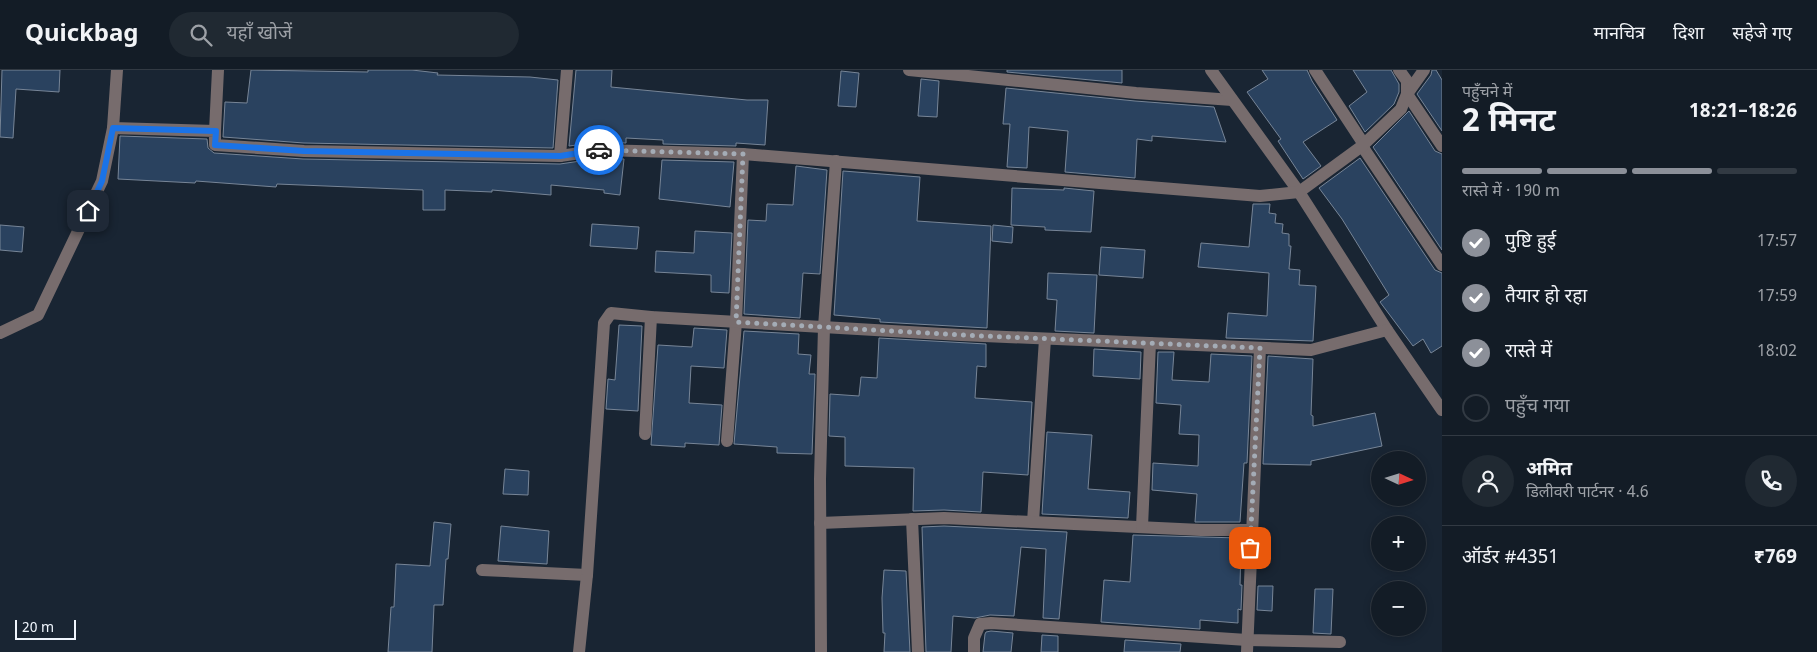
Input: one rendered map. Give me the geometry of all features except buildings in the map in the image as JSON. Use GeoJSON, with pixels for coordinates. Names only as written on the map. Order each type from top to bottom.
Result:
{"type":"FeatureCollection","features":[{"type":"Feature","properties":{"kind":"street"},"geometry":{"type":"LineString","coordinates":[[0,333],[38,315],[102,181],[113,128],[118,70]]}},
{"type":"Feature","properties":{"kind":"street"},"geometry":{"type":"LineString","coordinates":[[218,70],[215,145],[304,151],[560,156],[601,150],[743,154],[1260,196],[1299,192],[1363,144],[1401,108],[1407,94],[1424,70]]}},
{"type":"Feature","properties":{"kind":"street"},"geometry":{"type":"LineString","coordinates":[[560,156],[567,70]]}},
{"type":"Feature","properties":{"kind":"street"},"geometry":{"type":"LineString","coordinates":[[909,70],[1126,92],[1232,100]]}},
{"type":"Feature","properties":{"kind":"street"},"geometry":{"type":"LineString","coordinates":[[1211,70],[1299,192],[1386,330],[1442,410]]}},
{"type":"Feature","properties":{"kind":"street"},"geometry":{"type":"LineString","coordinates":[[1315,70],[1442,265]]}},
{"type":"Feature","properties":{"kind":"street"},"geometry":{"type":"LineString","coordinates":[[1399,70],[1407,81],[1407,94],[1442,146]]}},
{"type":"Feature","properties":{"kind":"street"},"geometry":{"type":"LineString","coordinates":[[113,128],[216,131]]}},
{"type":"Feature","properties":{"kind":"street"},"geometry":{"type":"LineString","coordinates":[[727,440],[736,322],[743,154]]}},
{"type":"Feature","properties":{"kind":"street"},"geometry":{"type":"LineString","coordinates":[[821,652],[820,523],[824,327],[836,161]]}},
{"type":"Feature","properties":{"kind":"street"},"geometry":{"type":"LineString","coordinates":[[579,652],[587,574],[604,322],[611,312],[652,317],[824,327],[1311,350],[1386,330]]}},
{"type":"Feature","properties":{"kind":"street"},"geometry":{"type":"LineString","coordinates":[[645,434],[652,317]]}},
{"type":"Feature","properties":{"kind":"street"},"geometry":{"type":"LineString","coordinates":[[1033,522],[1045,338]]}},
{"type":"Feature","properties":{"kind":"street"},"geometry":{"type":"LineString","coordinates":[[1142,527],[1150,343]]}},
{"type":"Feature","properties":{"kind":"street"},"geometry":{"type":"LineString","coordinates":[[1247,646],[1260,348]]}},
{"type":"Feature","properties":{"kind":"street"},"geometry":{"type":"LineString","coordinates":[[820,523],[944,518],[1251,530]]}},
{"type":"Feature","properties":{"kind":"street"},"geometry":{"type":"LineString","coordinates":[[912,519],[918,652]]}},
{"type":"Feature","properties":{"kind":"street"},"geometry":{"type":"LineString","coordinates":[[482,570],[587,574]]}},
{"type":"Feature","properties":{"kind":"street"},"geometry":{"type":"LineString","coordinates":[[974,652],[974,638],[980,624],[991,623],[1247,646],[1340,642]]}},
{"type":"Feature","properties":{"kind":"way so far"},"geometry":{"type":"LineString","coordinates":[[599,150],[743,154],[736,322],[961,335],[1260,348],[1250,548]]}},
{"type":"Feature","properties":{"kind":"route"},"geometry":{"type":"LineString","coordinates":[[88,211],[102,181],[113,128],[216,131],[215,145],[304,151],[560,156],[599,150]]}}]}
